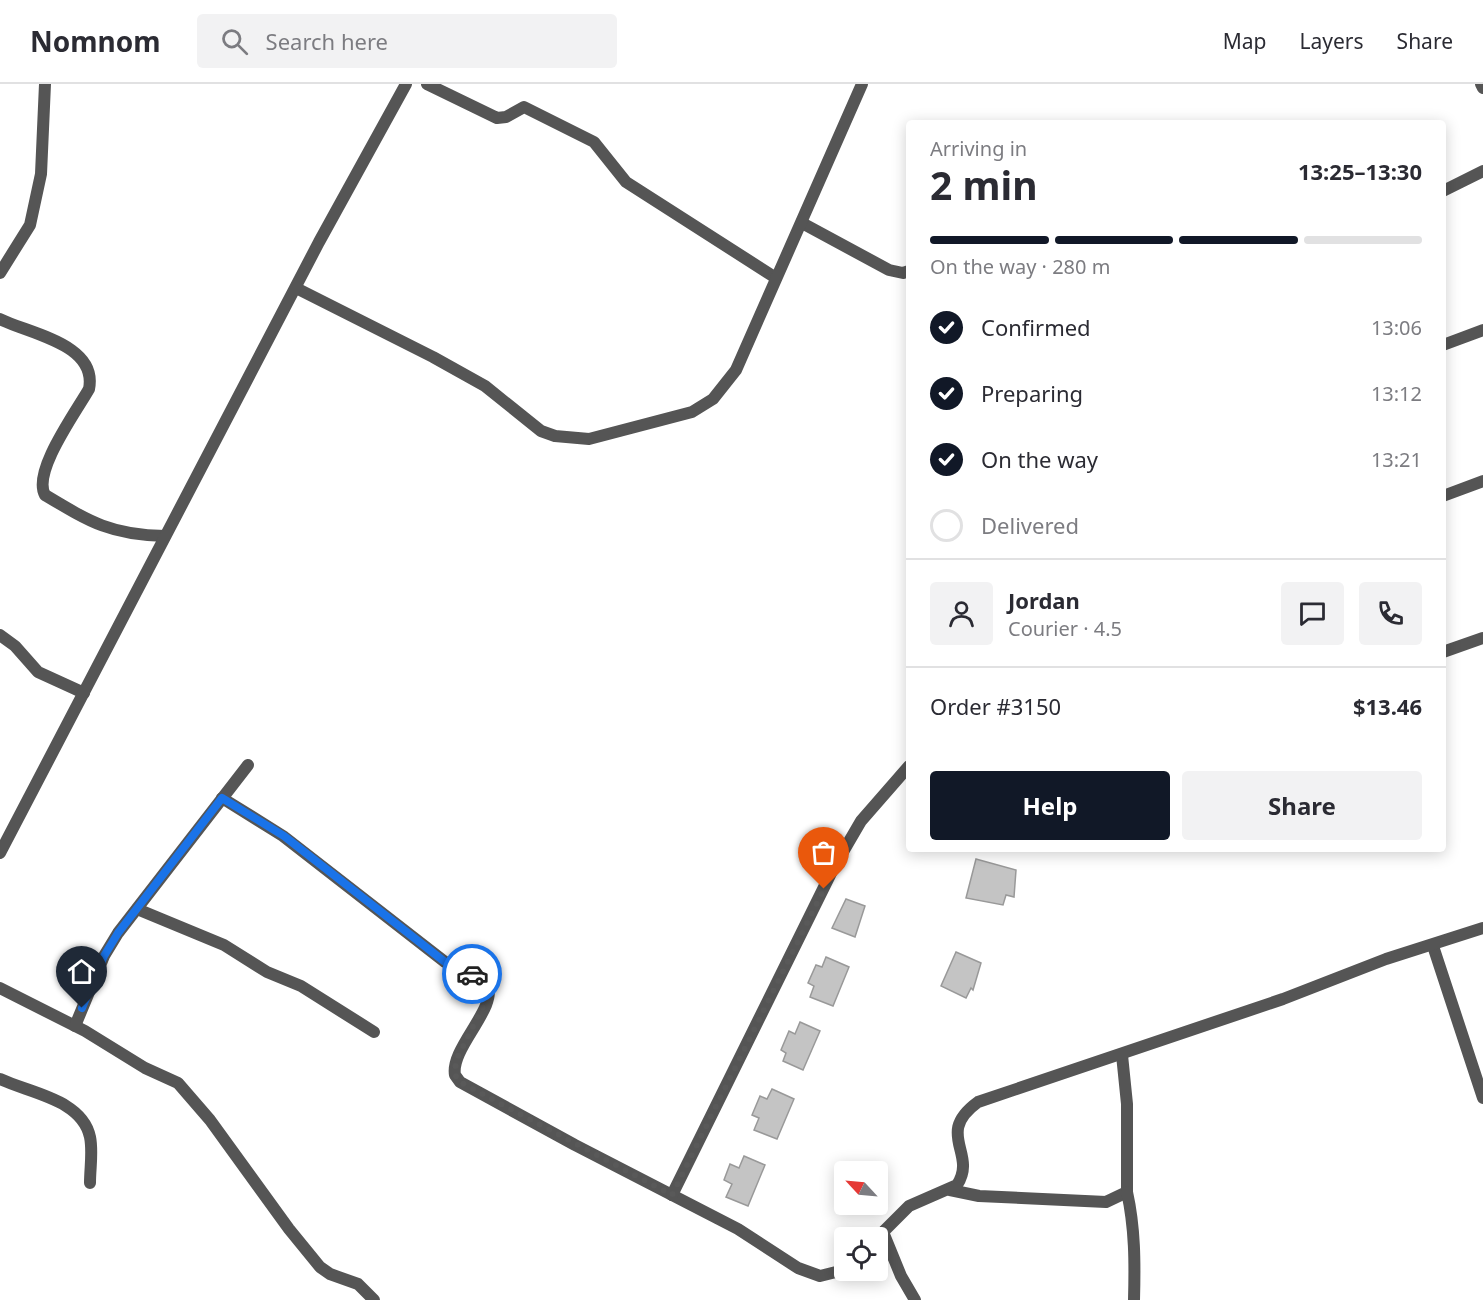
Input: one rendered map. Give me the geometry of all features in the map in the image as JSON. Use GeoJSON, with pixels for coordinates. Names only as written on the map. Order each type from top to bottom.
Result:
{"type":"FeatureCollection","features":[{"type":"Feature","properties":{"kind":"street"},"geometry":{"type":"LineString","coordinates":[[0,273],[30,225],[41,174],[45,84]]}},
{"type":"Feature","properties":{"kind":"street"},"geometry":{"type":"LineString","coordinates":[[2,845],[406,84]]}},
{"type":"Feature","properties":{"kind":"street"},"geometry":{"type":"LineString","coordinates":[[427,84],[497,118],[506,117],[516,110],[529,109],[594,142],[626,182],[776,278]]}},
{"type":"Feature","properties":{"kind":"street"},"geometry":{"type":"LineString","coordinates":[[296,288],[433,357],[485,386],[541,431],[577,439],[589,439],[692,412],[713,399],[736,370],[862,84]]}},
{"type":"Feature","properties":{"kind":"street"},"geometry":{"type":"LineString","coordinates":[[1446,190],[1483,171]]}},
{"type":"Feature","properties":{"kind":"street"},"geometry":{"type":"LineString","coordinates":[[802,223],[889,270],[906,272]]}},
{"type":"Feature","properties":{"kind":"street"},"geometry":{"type":"LineString","coordinates":[[0,319],[67,347],[83,359],[91,376],[89,389],[43,470],[41,489],[45,495],[88,521],[123,534],[165,536]]}},
{"type":"Feature","properties":{"kind":"street"},"geometry":{"type":"LineString","coordinates":[[1446,344],[1483,330]]}},
{"type":"Feature","properties":{"kind":"street"},"geometry":{"type":"LineString","coordinates":[[1446,495],[1483,482]]}},
{"type":"Feature","properties":{"kind":"street"},"geometry":{"type":"LineString","coordinates":[[0,636],[15,646],[38,672],[84,693]]}},
{"type":"Feature","properties":{"kind":"street"},"geometry":{"type":"LineString","coordinates":[[1446,651],[1483,638]]}},
{"type":"Feature","properties":{"kind":"street"},"geometry":{"type":"LineString","coordinates":[[75,1026],[104,956],[137,909],[248,765]]}},
{"type":"Feature","properties":{"kind":"street"},"geometry":{"type":"LineString","coordinates":[[672,1195],[833,869],[861,821],[906,769]]}},
{"type":"Feature","properties":{"kind":"street"},"geometry":{"type":"LineString","coordinates":[[222,798],[284,836],[445,962],[487,984],[490,989],[487,1003],[456,1060],[455,1075],[460,1082],[738,1229],[810,1274],[829,1276],[834,1274]]}},
{"type":"Feature","properties":{"kind":"street"},"geometry":{"type":"LineString","coordinates":[[137,909],[224,945],[267,972],[302,986],[374,1032]]}},
{"type":"Feature","properties":{"kind":"street"},"geometry":{"type":"LineString","coordinates":[[888,1227],[909,1206],[920,1199],[950,1190],[957,1185],[963,1174],[957,1132],[962,1115],[970,1107],[990,1096],[1122,1055],[1283,999],[1386,959],[1483,928]]}},
{"type":"Feature","properties":{"kind":"street"},"geometry":{"type":"LineString","coordinates":[[1433,945],[1483,1098]]}},
{"type":"Feature","properties":{"kind":"street"},"geometry":{"type":"LineString","coordinates":[[0,988],[75,1026],[145,1068],[178,1083],[210,1120],[289,1229],[320,1267],[330,1274],[358,1284],[374,1300]]}},
{"type":"Feature","properties":{"kind":"street"},"geometry":{"type":"LineString","coordinates":[[1122,1055],[1127,1104],[1127,1192],[1132,1213],[1136,1261],[1134,1300]]}},
{"type":"Feature","properties":{"kind":"street"},"geometry":{"type":"LineString","coordinates":[[0,1079],[71,1108],[84,1122],[91,1144],[90,1183]]}},
{"type":"Feature","properties":{"kind":"street"},"geometry":{"type":"LineString","coordinates":[[950,1190],[980,1196],[1106,1202],[1127,1192]]}},
{"type":"Feature","properties":{"kind":"street"},"geometry":{"type":"LineString","coordinates":[[888,1251],[915,1300]]}},
{"type":"Feature","properties":{"kind":"building"},"geometry":{"type":"Polygon","coordinates":[[[976,859],[1016,870],[1014,897],[1006,895],[1003,905],[966,898],[976,859]]]}},
{"type":"Feature","properties":{"kind":"building"},"geometry":{"type":"Polygon","coordinates":[[[846,899],[865,906],[855,937],[832,928],[846,899]]]}},
{"type":"Feature","properties":{"kind":"building"},"geometry":{"type":"Polygon","coordinates":[[[956,952],[981,963],[973,990],[971,988],[966,998],[941,986],[956,952]]]}},
{"type":"Feature","properties":{"kind":"building"},"geometry":{"type":"Polygon","coordinates":[[[826,957],[849,967],[833,1006],[810,997],[814,986],[808,983],[816,965],[822,967],[826,957]]]}},
{"type":"Feature","properties":{"kind":"building"},"geometry":{"type":"Polygon","coordinates":[[[800,1022],[820,1031],[803,1070],[783,1061],[786,1053],[781,1050],[789,1031],[795,1034],[800,1022]]]}},
{"type":"Feature","properties":{"kind":"building"},"geometry":{"type":"Polygon","coordinates":[[[772,1089],[794,1099],[777,1139],[754,1130],[759,1118],[752,1115],[760,1096],[767,1099],[772,1089]]]}},
{"type":"Feature","properties":{"kind":"building"},"geometry":{"type":"Polygon","coordinates":[[[744,1156],[765,1165],[748,1206],[726,1197],[732,1184],[724,1180],[730,1164],[739,1168],[744,1156]]]}},
{"type":"Feature","properties":{"kind":"way so far"},"geometry":{"type":"LineString","coordinates":[[472,974],[480,978],[490,989],[487,1003],[456,1060],[455,1075],[460,1082],[672,1195],[824,889]]}},
{"type":"Feature","properties":{"kind":"route"},"geometry":{"type":"LineString","coordinates":[[82,1008],[104,956],[118,933],[222,798],[284,836],[382,915],[445,962],[472,974]]}}]}
